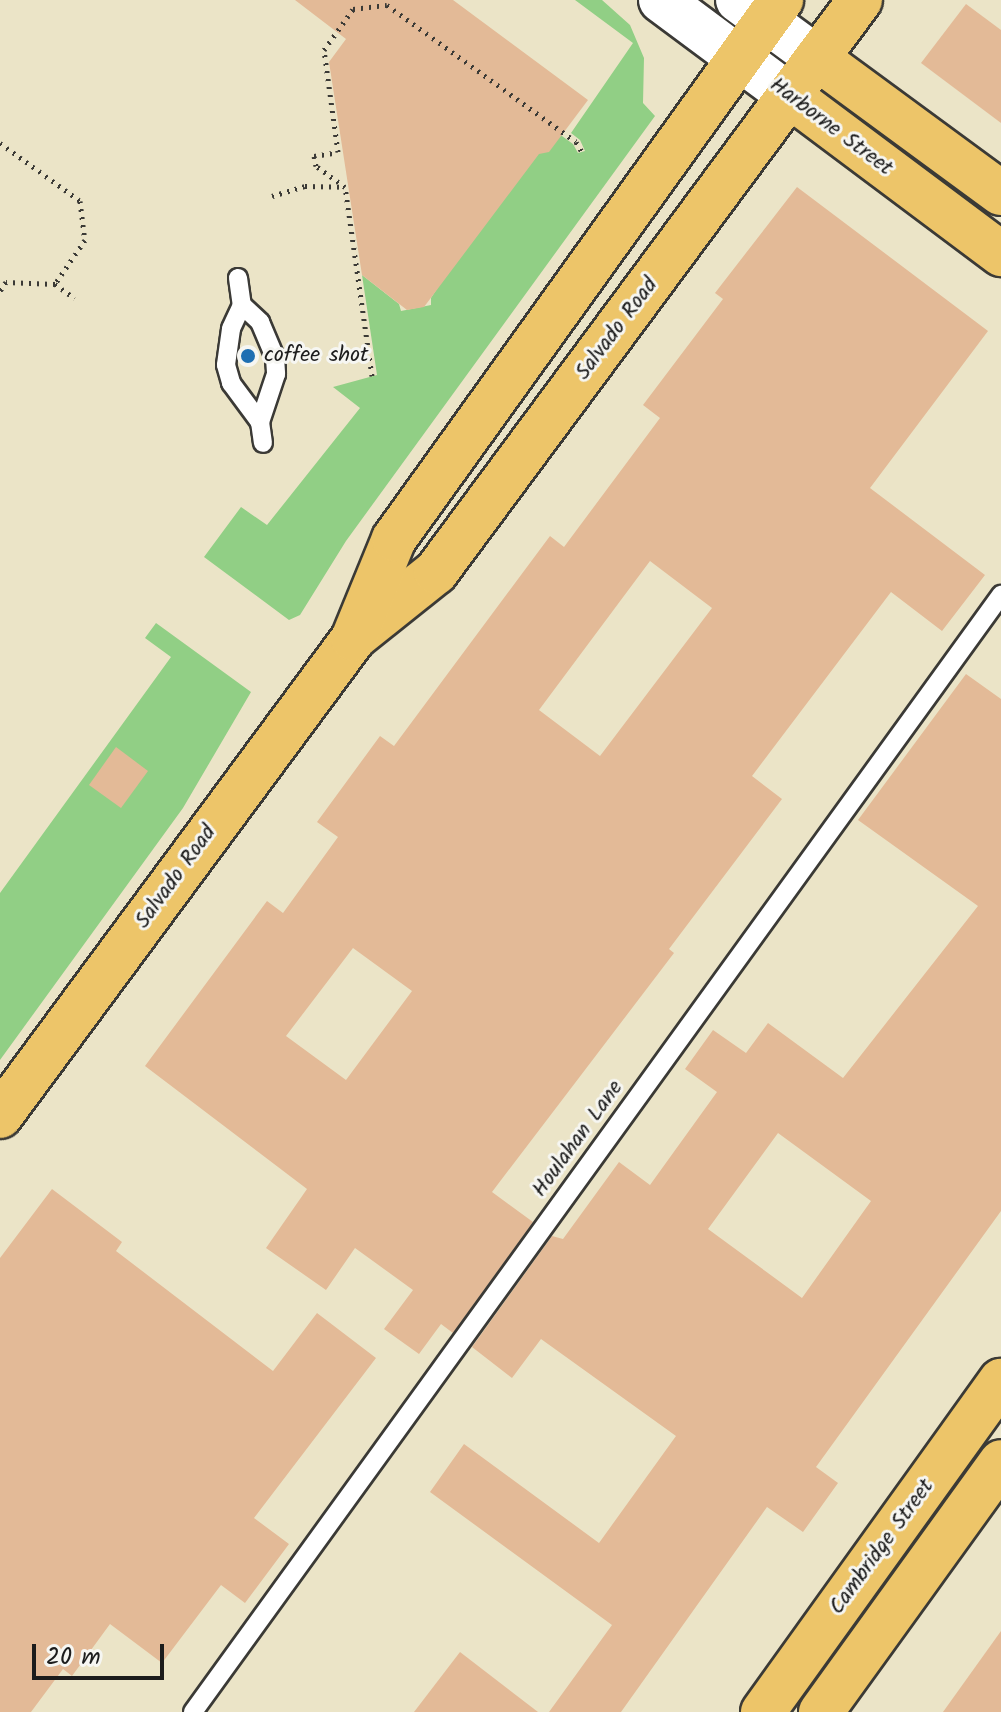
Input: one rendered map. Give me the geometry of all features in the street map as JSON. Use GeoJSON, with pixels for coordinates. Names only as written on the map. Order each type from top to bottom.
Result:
{"type":"FeatureCollection","features":[{"type":"Feature","properties":{"kind":"main road","name":"Salvado Road"},"geometry":{"type":"LineString","coordinates":[[353,639],[436,572],[860,0]]}},
{"type":"Feature","properties":{"kind":"main road","name":"Salvado Road"},"geometry":{"type":"LineString","coordinates":[[0,1116],[353,639],[394,539],[739,58],[762,7]]}},
{"type":"Feature","properties":{"kind":"main road"},"geometry":{"type":"LineString","coordinates":[[817,58],[1001,193]]}},
{"type":"Feature","properties":{"kind":"main road","name":"Harborne Street"},"geometry":{"type":"LineString","coordinates":[[790,96],[1001,254]]}},
{"type":"Feature","properties":{"kind":"main road","name":"Cambridge Street"},"geometry":{"type":"LineString","coordinates":[[763,1712],[1001,1381]]}},
{"type":"Feature","properties":{"kind":"main road"},"geometry":{"type":"LineString","coordinates":[[821,1712],[1001,1462]]}},
{"type":"Feature","properties":{"kind":"street","name":"Harborne Street"},"geometry":{"type":"LineString","coordinates":[[661,0],[790,96]]}},
{"type":"Feature","properties":{"kind":"street"},"geometry":{"type":"LineString","coordinates":[[762,7],[817,58]]}},
{"type":"Feature","properties":{"kind":"lane"},"geometry":{"type":"LineString","coordinates":[[238,278],[242,305],[231,329],[226,365],[231,383],[260,422]]}},
{"type":"Feature","properties":{"kind":"lane"},"geometry":{"type":"LineString","coordinates":[[242,305],[260,322],[275,358],[276,374],[260,422],[263,443]]}},
{"type":"Feature","properties":{"kind":"lane","name":"Houlahan Lane"},"geometry":{"type":"LineString","coordinates":[[193,1712],[1001,595]]}},
{"type":"Feature","properties":{"kind":"path"},"geometry":{"type":"LineString","coordinates":[[372,376],[345,187],[316,166],[314,156],[338,152],[324,50],[353,9],[387,5],[576,142],[582,152]]}},
{"type":"Feature","properties":{"kind":"path"},"geometry":{"type":"LineString","coordinates":[[0,143],[80,201],[85,240],[55,284]]}},
{"type":"Feature","properties":{"kind":"path"},"geometry":{"type":"LineString","coordinates":[[272,196],[305,186],[345,187]]}},
{"type":"Feature","properties":{"kind":"path"},"geometry":{"type":"LineString","coordinates":[[0,291],[6,282],[55,284],[74,298]]}},
{"type":"Feature","properties":{"kind":"green space"},"geometry":{"type":"Polygon","coordinates":[[[575,0],[602,0],[630,25],[644,58],[643,103],[655,116],[346,541],[300,615],[289,620],[204,557],[241,507],[267,525],[360,408],[333,387],[377,375],[362,275],[399,304],[401,311],[431,305],[431,298],[544,123],[573,144],[578,153],[585,151],[580,140],[571,133],[633,43],[575,0]]]}},
{"type":"Feature","properties":{"kind":"green space"},"geometry":{"type":"Polygon","coordinates":[[[156,623],[251,692],[183,808],[0,1060],[0,893],[171,657],[145,638],[156,623]]]}},
{"type":"Feature","properties":{"kind":"building"},"geometry":{"type":"Polygon","coordinates":[[[295,0],[453,0],[588,100],[549,152],[539,154],[424,307],[407,310],[362,275],[329,62],[346,39],[295,0]]]}},
{"type":"Feature","properties":{"kind":"building"},"geometry":{"type":"Polygon","coordinates":[[[966,4],[1001,30],[1001,123],[921,63],[966,4]]]}},
{"type":"Feature","properties":{"kind":"building"},"geometry":{"type":"Polygon","coordinates":[[[797,187],[988,331],[870,488],[985,575],[942,631],[891,592],[752,776],[782,799],[669,949],[674,953],[492,1192],[533,1222],[453,1333],[441,1324],[419,1354],[384,1329],[413,1290],[355,1248],[326,1290],[266,1248],[307,1189],[145,1066],[267,901],[283,913],[338,837],[317,822],[380,736],[394,746],[550,536],[564,547],[660,418],[643,405],[723,299],[715,293],[797,187]],[[650,561],[539,710],[600,756],[712,608],[650,561]],[[353,948],[286,1036],[346,1080],[412,991],[353,948]]]}},
{"type":"Feature","properties":{"kind":"building"},"geometry":{"type":"Polygon","coordinates":[[[966,674],[1001,699],[1001,1211],[816,1467],[838,1483],[803,1532],[767,1507],[621,1712],[549,1712],[612,1625],[430,1492],[464,1444],[599,1543],[676,1436],[541,1339],[512,1378],[472,1347],[552,1236],[563,1239],[619,1162],[650,1185],[717,1092],[685,1069],[713,1030],[746,1053],[768,1023],[843,1078],[978,906],[858,820],[966,674]],[[778,1133],[708,1229],[802,1298],[871,1201],[778,1133]]]}},
{"type":"Feature","properties":{"kind":"building"},"geometry":{"type":"Polygon","coordinates":[[[116,747],[148,771],[121,808],[89,785],[116,747]]]}},
{"type":"Feature","properties":{"kind":"building"},"geometry":{"type":"Polygon","coordinates":[[[52,1189],[122,1242],[116,1251],[273,1371],[317,1313],[376,1358],[254,1518],[289,1544],[245,1603],[221,1585],[162,1663],[110,1624],[72,1676],[63,1669],[31,1712],[0,1712],[0,1258],[52,1189]]]}},
{"type":"Feature","properties":{"kind":"building"},"geometry":{"type":"Polygon","coordinates":[[[1001,1631],[1001,1712],[943,1712],[1001,1631]]]}},
{"type":"Feature","properties":{"kind":"building"},"geometry":{"type":"Polygon","coordinates":[[[460,1652],[538,1712],[414,1712],[460,1652]]]}},
{"type":"Feature","properties":{"kind":"place","name":"coffee shot"},"geometry":{"type":"Point","coordinates":[248,356]}}]}
